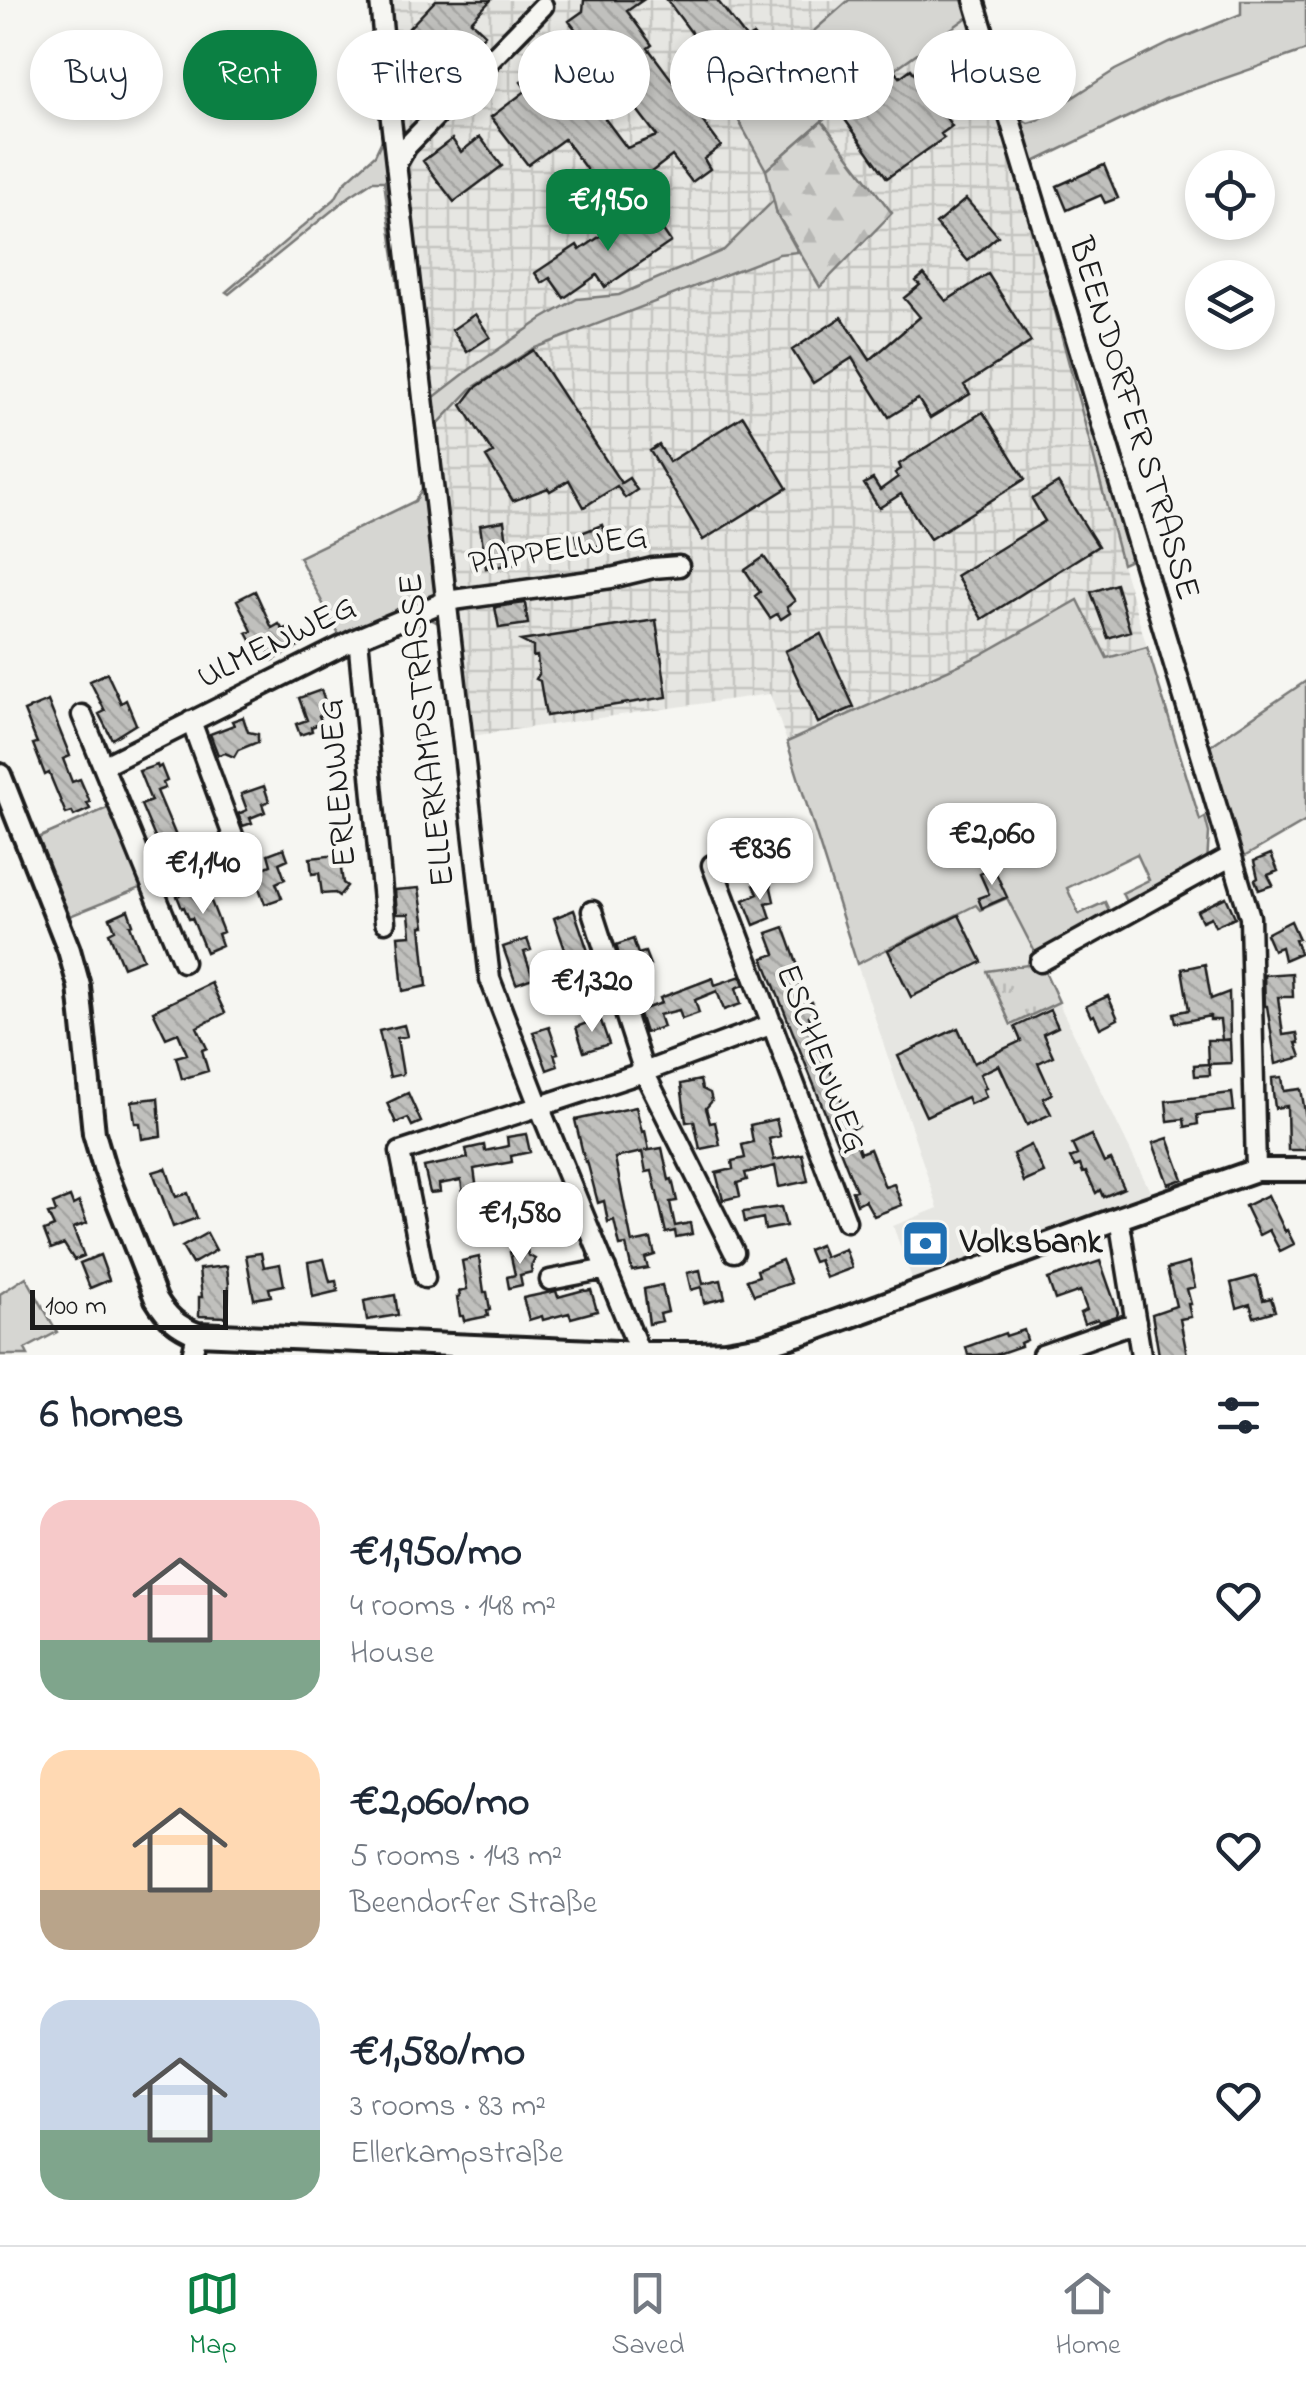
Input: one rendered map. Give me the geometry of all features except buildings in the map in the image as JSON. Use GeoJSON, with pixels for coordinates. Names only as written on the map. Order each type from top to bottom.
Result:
{"type":"FeatureCollection","features":[{"type":"Feature","properties":{"kind":"main road"},"geometry":{"type":"LineString","coordinates":[[0,776],[69,950],[79,986],[94,1133],[104,1167],[156,1299],[167,1317],[196,1334],[533,1351],[763,1350],[1256,1170],[1306,1170]]}},
{"type":"Feature","properties":{"kind":"street","name":"ELLERKAMPSTRASSE"},"geometry":{"type":"LineString","coordinates":[[380,0],[490,979],[640,1352]]}},
{"type":"Feature","properties":{"kind":"street","name":"BEENDORFER STRASSE"},"geometry":{"type":"LineString","coordinates":[[974,0],[1250,917],[1256,1170]]}},
{"type":"Feature","properties":{"kind":"street"},"geometry":{"type":"LineString","coordinates":[[396,163],[407,146],[543,6]]}},
{"type":"Feature","properties":{"kind":"street","name":"PAPPELWEG"},"geometry":{"type":"LineString","coordinates":[[446,601],[680,566]]}},
{"type":"Feature","properties":{"kind":"street","name":"ULMENWEG"},"geometry":{"type":"LineString","coordinates":[[103,766],[358,638],[446,601]]}},
{"type":"Feature","properties":{"kind":"street","name":"ERLENWEG"},"geometry":{"type":"LineString","coordinates":[[358,638],[385,922]]}},
{"type":"Feature","properties":{"kind":"street"},"geometry":{"type":"LineString","coordinates":[[82,715],[183,962]]}},
{"type":"Feature","properties":{"kind":"street","name":"ULMENWEG"},"geometry":{"type":"LineString","coordinates":[[191,721],[240,855]]}},
{"type":"Feature","properties":{"kind":"street"},"geometry":{"type":"LineString","coordinates":[[1040,962],[1230,857]]}},
{"type":"Feature","properties":{"kind":"street","name":"ESCHENWEG"},"geometry":{"type":"LineString","coordinates":[[712,865],[846,1221]]}},
{"type":"Feature","properties":{"kind":"street"},"geometry":{"type":"LineString","coordinates":[[592,911],[644,1072],[734,1252]]}},
{"type":"Feature","properties":{"kind":"street"},"geometry":{"type":"LineString","coordinates":[[425,1278],[400,1152],[644,1072],[772,1024]]}},
{"type":"Feature","properties":{"kind":"street"},"geometry":{"type":"LineString","coordinates":[[1119,1218],[1141,1355]]}},
{"type":"Feature","properties":{"kind":"street"},"geometry":{"type":"LineString","coordinates":[[550,1280],[606,1269]]}},
{"type":"Feature","properties":{"kind":"street"},"geometry":{"type":"LineString","coordinates":[[1042,1355],[1136,1322]]}},
{"type":"Feature","properties":{"kind":"street"},"geometry":{"type":"LineString","coordinates":[[192,1355],[196,1334]]}},
{"type":"Feature","properties":{"kind":"shaded area"},"geometry":{"type":"Polygon","coordinates":[[[391,0],[849,0],[815,30],[670,30],[670,120],[738,120],[766,170],[774,200],[724,250],[619,295],[577,299],[542,319],[433,399],[399,120],[498,120],[498,30],[393,30],[391,0]]]}},
{"type":"Feature","properties":{"kind":"shaded area"},"geometry":{"type":"Polygon","coordinates":[[[973,13],[978,30],[949,30],[973,13]]]}},
{"type":"Feature","properties":{"kind":"shaded area"},"geometry":{"type":"Polygon","coordinates":[[[914,55],[914,120],[1004,120],[1147,647],[1107,658],[1077,600],[979,656],[787,742],[770,694],[471,736],[436,426],[471,389],[532,349],[779,254],[798,252],[820,286],[892,213],[822,121],[894,120],[894,70],[914,55]]]}},
{"type":"Feature","properties":{"kind":"shaded area"},"geometry":{"type":"Polygon","coordinates":[[[1007,897],[1151,1193],[914,1284],[893,1226],[938,1208],[857,964],[977,905],[980,910],[1007,897]]]}},
{"type":"Feature","properties":{"kind":"green space"},"geometry":{"type":"Polygon","coordinates":[[[369,0],[391,0],[393,30],[374,30],[369,0]]]}},
{"type":"Feature","properties":{"kind":"green space"},"geometry":{"type":"Polygon","coordinates":[[[849,0],[984,0],[993,30],[977,30],[972,14],[950,30],[914,30],[914,55],[894,70],[894,30],[815,30],[849,0]]]}},
{"type":"Feature","properties":{"kind":"green space"},"geometry":{"type":"Polygon","coordinates":[[[1241,0],[1306,0],[1306,50],[1165,99],[1030,164],[1055,241],[1058,240],[1210,746],[1306,681],[1306,821],[1237,861],[1144,554],[1122,564],[1004,120],[1076,120],[1076,95],[1115,70],[1241,14],[1241,0]]]}},
{"type":"Feature","properties":{"kind":"green space"},"geometry":{"type":"Polygon","coordinates":[[[382,120],[399,120],[433,398],[542,319],[577,299],[619,295],[724,250],[774,200],[777,214],[798,252],[779,254],[532,349],[471,389],[436,426],[490,911],[474,917],[442,634],[438,623],[423,615],[430,597],[340,637],[299,557],[415,501],[424,486],[384,181],[373,181],[350,196],[229,294],[226,292],[335,199],[344,183],[375,155],[383,138],[382,120]]]}},
{"type":"Feature","properties":{"kind":"green space"},"geometry":{"type":"Polygon","coordinates":[[[738,120],[823,120],[822,121],[766,170],[738,120]]]}},
{"type":"Feature","properties":{"kind":"green space"},"geometry":{"type":"Polygon","coordinates":[[[822,121],[892,213],[820,287],[777,214],[766,170],[822,121]]]}},
{"type":"Feature","properties":{"kind":"green space"},"geometry":{"type":"Polygon","coordinates":[[[1078,600],[1107,658],[1147,647],[1200,820],[1205,817],[1209,833],[1207,863],[1129,908],[1122,893],[1149,880],[1137,854],[1067,888],[1079,914],[1105,902],[1112,917],[1040,962],[1007,898],[980,910],[976,905],[857,964],[787,742],[979,656],[1078,600]]]}},
{"type":"Feature","properties":{"kind":"green space"},"geometry":{"type":"Polygon","coordinates":[[[112,806],[145,886],[70,916],[36,839],[112,806]]]}},
{"type":"Feature","properties":{"kind":"green space"},"geometry":{"type":"Polygon","coordinates":[[[1041,963],[1059,1002],[1011,1025],[987,971],[1041,963]]]}},
{"type":"Feature","properties":{"kind":"green space"},"geometry":{"type":"Polygon","coordinates":[[[26,1277],[57,1332],[25,1349],[28,1355],[0,1355],[0,1294],[26,1277]]]}},
{"type":"Feature","properties":{"kind":"place","name":"Volksbank"},"geometry":{"type":"Point","coordinates":[925,1243]}}]}
